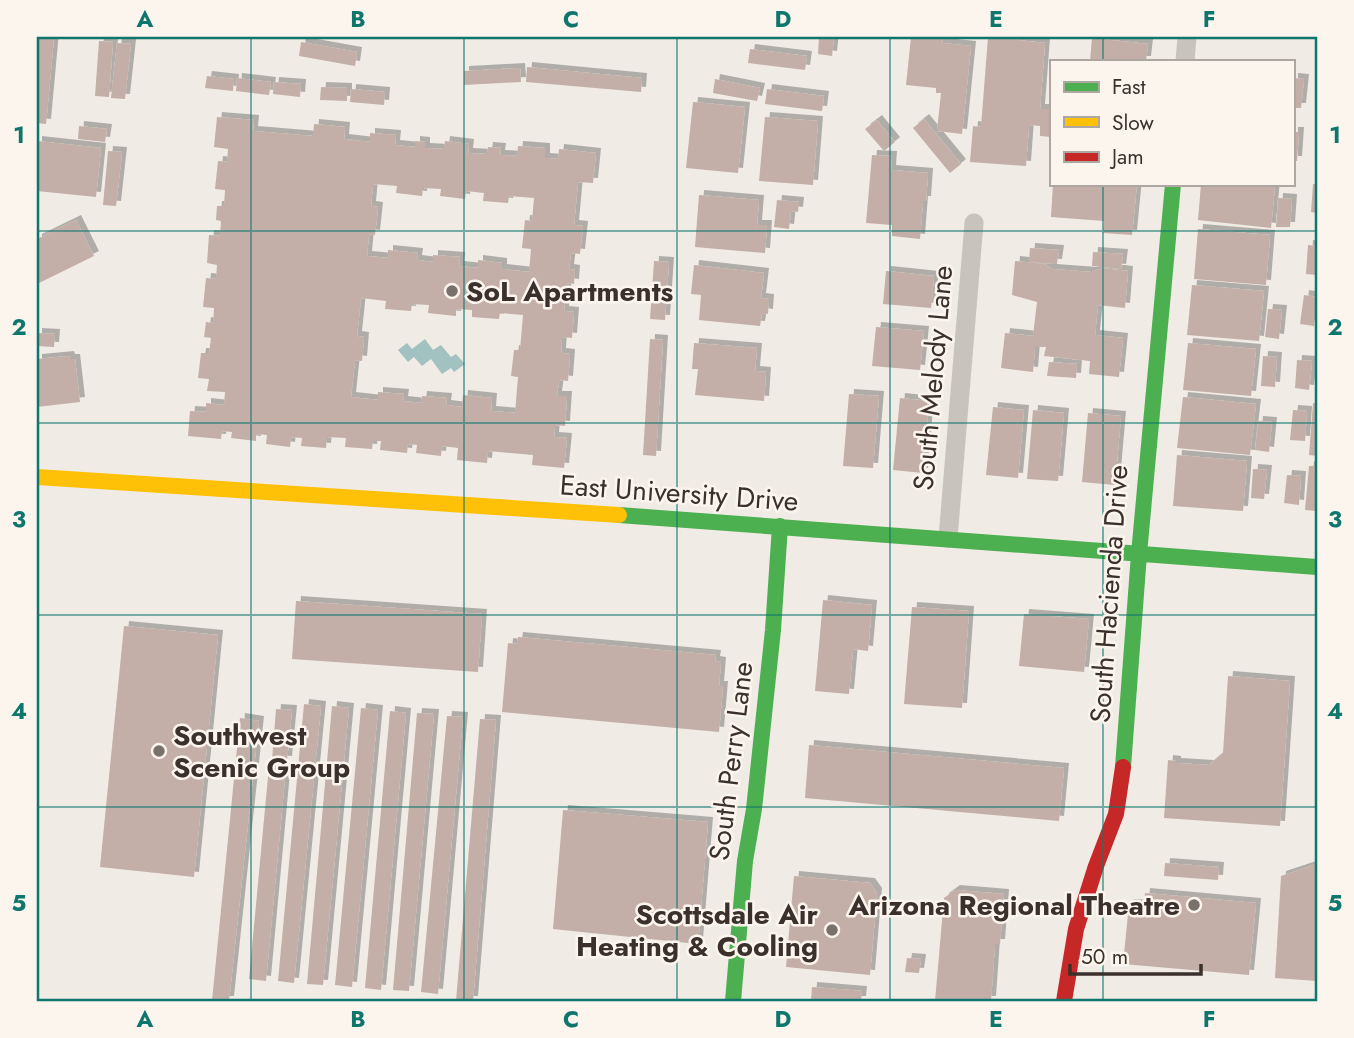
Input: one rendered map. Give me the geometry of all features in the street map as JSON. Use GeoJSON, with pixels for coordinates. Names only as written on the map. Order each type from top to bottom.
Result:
{"type":"FeatureCollection","features":[{"type":"Feature","properties":{"kind":"street"},"geometry":{"type":"LineString","coordinates":[[1185,60],[1187,37]]}},
{"type":"Feature","properties":{"kind":"street","name":"South Hacienda Drive"},"geometry":{"type":"LineString","coordinates":[[1064,1001],[1076,929],[1119,799],[1126,747],[1139,554],[1173,186]]}},
{"type":"Feature","properties":{"kind":"street","name":"South Melody Lane"},"geometry":{"type":"LineString","coordinates":[[948,538],[975,223]]}},
{"type":"Feature","properties":{"kind":"street","name":"East University Drive"},"geometry":{"type":"LineString","coordinates":[[37,477],[780,526],[1317,567]]}},
{"type":"Feature","properties":{"kind":"street","name":"South Perry Lane"},"geometry":{"type":"LineString","coordinates":[[733,1001],[745,861],[754,809],[773,630],[780,526]]}},
{"type":"Feature","properties":{"kind":"water"},"geometry":{"type":"Polygon","coordinates":[[[425,339],[433,350],[441,345],[451,357],[456,354],[465,364],[454,372],[451,368],[442,374],[431,359],[422,366],[414,357],[408,362],[398,350],[407,343],[412,349],[425,339]]]}},
{"type":"Feature","properties":{"kind":"building"},"geometry":{"type":"Polygon","coordinates":[[[37,37],[54,37],[46,124],[37,123],[37,37]]]}},
{"type":"Feature","properties":{"kind":"building"},"geometry":{"type":"Polygon","coordinates":[[[819,37],[834,37],[832,56],[818,54],[819,37]]]}},
{"type":"Feature","properties":{"kind":"building"},"geometry":{"type":"Polygon","coordinates":[[[911,37],[943,37],[942,43],[971,46],[962,134],[937,131],[941,93],[936,93],[936,88],[906,85],[911,37]]]}},
{"type":"Feature","properties":{"kind":"building"},"geometry":{"type":"Polygon","coordinates":[[[988,37],[1018,37],[1017,40],[1045,43],[1040,109],[1050,109],[1050,137],[1040,136],[1040,126],[1029,125],[1026,166],[970,162],[973,126],[981,127],[988,37]]]}},
{"type":"Feature","properties":{"kind":"building"},"geometry":{"type":"Polygon","coordinates":[[[1092,38],[1148,44],[1146,60],[1090,60],[1092,38]]]}},
{"type":"Feature","properties":{"kind":"building"},"geometry":{"type":"Polygon","coordinates":[[[99,41],[113,42],[109,97],[95,96],[99,41]]]}},
{"type":"Feature","properties":{"kind":"building"},"geometry":{"type":"Polygon","coordinates":[[[301,42],[357,52],[355,66],[299,56],[301,42]]]}},
{"type":"Feature","properties":{"kind":"building"},"geometry":{"type":"Polygon","coordinates":[[[117,43],[131,44],[125,99],[111,98],[117,43]]]}},
{"type":"Feature","properties":{"kind":"building"},"geometry":{"type":"Polygon","coordinates":[[[750,49],[807,56],[805,70],[748,63],[750,49]]]}},
{"type":"Feature","properties":{"kind":"building"},"geometry":{"type":"Polygon","coordinates":[[[527,67],[642,78],[641,92],[526,82],[527,67]]]}},
{"type":"Feature","properties":{"kind":"building"},"geometry":{"type":"Polygon","coordinates":[[[520,68],[521,82],[464,85],[464,71],[520,68]]]}},
{"type":"Feature","properties":{"kind":"building"},"geometry":{"type":"Polygon","coordinates":[[[207,76],[234,79],[233,91],[205,88],[207,76]]]}},
{"type":"Feature","properties":{"kind":"building"},"geometry":{"type":"Polygon","coordinates":[[[237,78],[271,82],[269,95],[236,91],[237,78]]]}},
{"type":"Feature","properties":{"kind":"building"},"geometry":{"type":"Polygon","coordinates":[[[1294,78],[1304,79],[1301,108],[1294,108],[1294,78]]]}},
{"type":"Feature","properties":{"kind":"building"},"geometry":{"type":"Polygon","coordinates":[[[715,79],[760,88],[757,101],[713,93],[715,79]]]}},
{"type":"Feature","properties":{"kind":"building"},"geometry":{"type":"Polygon","coordinates":[[[274,82],[301,84],[300,97],[273,94],[274,82]]]}},
{"type":"Feature","properties":{"kind":"building"},"geometry":{"type":"Polygon","coordinates":[[[321,87],[347,88],[347,101],[320,100],[321,87]]]}},
{"type":"Feature","properties":{"kind":"building"},"geometry":{"type":"Polygon","coordinates":[[[351,89],[385,92],[384,105],[350,102],[351,89]]]}},
{"type":"Feature","properties":{"kind":"building"},"geometry":{"type":"Polygon","coordinates":[[[767,89],[824,96],[822,111],[765,104],[767,89]]]}},
{"type":"Feature","properties":{"kind":"building"},"geometry":{"type":"Polygon","coordinates":[[[693,102],[745,107],[738,173],[686,168],[693,102]]]}},
{"type":"Feature","properties":{"kind":"building","name":"SoL Apartments"},"geometry":{"type":"Polygon","coordinates":[[[217,117],[254,120],[253,131],[313,136],[314,124],[345,127],[344,139],[370,142],[370,133],[396,135],[395,145],[415,147],[415,141],[425,142],[425,148],[444,149],[445,141],[469,144],[468,153],[487,154],[488,147],[501,148],[500,155],[517,156],[518,146],[545,148],[545,158],[558,159],[559,149],[596,153],[593,183],[578,182],[574,225],[583,226],[580,254],[571,253],[569,269],[575,270],[574,284],[567,283],[564,311],[574,312],[572,338],[562,337],[561,353],[570,354],[568,381],[559,380],[557,396],[567,396],[565,426],[555,425],[554,437],[567,438],[564,468],[532,465],[533,455],[488,451],[487,463],[457,460],[458,448],[442,446],[441,456],[416,453],[417,445],[408,444],[407,453],[380,450],[381,441],[373,441],[372,449],[345,447],[346,438],[327,437],[326,448],[301,446],[302,438],[291,437],[290,447],[266,444],[267,435],[256,434],[256,441],[231,438],[232,432],[222,431],[221,439],[188,436],[190,411],[206,412],[206,403],[224,405],[225,392],[207,391],[209,379],[198,378],[201,353],[209,353],[211,338],[204,337],[206,322],[213,323],[214,308],[203,307],[206,278],[216,279],[217,265],[207,263],[209,235],[220,236],[221,221],[216,220],[217,206],[224,206],[225,190],[215,189],[218,161],[227,162],[228,149],[214,147],[217,117]],[[373,184],[371,206],[378,207],[375,235],[369,234],[367,256],[388,258],[388,250],[418,253],[417,260],[433,262],[433,255],[460,257],[459,266],[478,268],[478,260],[502,263],[502,269],[529,272],[531,249],[522,248],[525,220],[532,221],[534,198],[509,196],[508,203],[483,201],[484,193],[466,191],[465,199],[440,196],[441,189],[423,188],[422,196],[396,193],[397,186],[373,184]],[[361,298],[357,336],[364,337],[362,361],[355,360],[351,397],[378,400],[378,392],[404,394],[403,401],[421,403],[422,396],[447,398],[446,405],[462,407],[463,395],[492,398],[491,411],[515,413],[518,377],[511,376],[514,350],[520,350],[523,315],[500,313],[499,319],[472,317],[472,310],[456,309],[456,316],[428,313],[429,305],[412,304],[411,311],[385,309],[386,301],[361,298]]]}},
{"type":"Feature","properties":{"kind":"building"},"geometry":{"type":"Polygon","coordinates":[[[765,117],[818,121],[813,185],[759,181],[765,117]]]}},
{"type":"Feature","properties":{"kind":"building"},"geometry":{"type":"Polygon","coordinates":[[[924,119],[961,164],[950,173],[913,128],[924,119]]]}},
{"type":"Feature","properties":{"kind":"building"},"geometry":{"type":"Polygon","coordinates":[[[877,120],[895,142],[884,151],[865,129],[877,120]]]}},
{"type":"Feature","properties":{"kind":"building"},"geometry":{"type":"Polygon","coordinates":[[[79,126],[107,129],[105,142],[78,139],[79,126]]]}},
{"type":"Feature","properties":{"kind":"building"},"geometry":{"type":"Polygon","coordinates":[[[1294,132],[1299,132],[1297,161],[1294,161],[1294,132]]]}},
{"type":"Feature","properties":{"kind":"building"},"geometry":{"type":"Polygon","coordinates":[[[37,141],[101,148],[96,197],[37,191],[37,141]]]}},
{"type":"Feature","properties":{"kind":"building"},"geometry":{"type":"Polygon","coordinates":[[[108,151],[122,152],[116,206],[103,205],[108,151]]]}},
{"type":"Feature","properties":{"kind":"building"},"geometry":{"type":"Polygon","coordinates":[[[872,155],[892,156],[891,170],[928,173],[920,239],[892,236],[892,225],[866,223],[872,155]]]}},
{"type":"Feature","properties":{"kind":"building"},"geometry":{"type":"Polygon","coordinates":[[[1313,184],[1317,184],[1317,213],[1311,212],[1313,184]]]}},
{"type":"Feature","properties":{"kind":"building"},"geometry":{"type":"Polygon","coordinates":[[[1053,186],[1137,186],[1132,235],[1103,233],[1104,221],[1051,217],[1053,186]]]}},
{"type":"Feature","properties":{"kind":"building"},"geometry":{"type":"Polygon","coordinates":[[[1201,186],[1275,186],[1271,228],[1198,220],[1201,186]]]}},
{"type":"Feature","properties":{"kind":"building"},"geometry":{"type":"Polygon","coordinates":[[[699,195],[759,200],[757,225],[767,225],[765,253],[695,247],[699,195]]]}},
{"type":"Feature","properties":{"kind":"building"},"geometry":{"type":"Polygon","coordinates":[[[1278,198],[1292,199],[1290,227],[1276,227],[1278,198]]]}},
{"type":"Feature","properties":{"kind":"building"},"geometry":{"type":"Polygon","coordinates":[[[777,200],[799,202],[798,212],[791,211],[789,229],[774,227],[777,200]]]}},
{"type":"Feature","properties":{"kind":"building"},"geometry":{"type":"Polygon","coordinates":[[[76,220],[94,256],[37,284],[37,239],[76,220]]]}},
{"type":"Feature","properties":{"kind":"building"},"geometry":{"type":"Polygon","coordinates":[[[1198,229],[1270,235],[1266,285],[1194,279],[1198,229]]]}},
{"type":"Feature","properties":{"kind":"building"},"geometry":{"type":"Polygon","coordinates":[[[1308,245],[1317,246],[1317,275],[1306,274],[1308,245]]]}},
{"type":"Feature","properties":{"kind":"building"},"geometry":{"type":"Polygon","coordinates":[[[1030,248],[1059,250],[1057,264],[1029,262],[1030,248]]]}},
{"type":"Feature","properties":{"kind":"building"},"geometry":{"type":"Polygon","coordinates":[[[1093,252],[1123,254],[1121,269],[1092,266],[1093,252]]]}},
{"type":"Feature","properties":{"kind":"building"},"geometry":{"type":"Polygon","coordinates":[[[654,261],[669,262],[665,320],[650,319],[654,261]]]}},
{"type":"Feature","properties":{"kind":"building"},"geometry":{"type":"Polygon","coordinates":[[[1015,261],[1044,264],[1052,269],[1092,272],[1101,268],[1128,271],[1125,308],[1098,305],[1095,335],[1123,338],[1119,377],[1089,374],[1090,361],[1044,356],[1046,347],[1035,347],[1033,372],[1001,368],[1005,333],[1033,336],[1037,302],[1012,295],[1015,261]]]}},
{"type":"Feature","properties":{"kind":"building"},"geometry":{"type":"Polygon","coordinates":[[[694,265],[764,273],[761,298],[769,299],[768,314],[762,313],[760,326],[699,320],[701,295],[691,294],[694,265]]]}},
{"type":"Feature","properties":{"kind":"building"},"geometry":{"type":"Polygon","coordinates":[[[886,271],[934,276],[931,308],[883,304],[886,271]]]}},
{"type":"Feature","properties":{"kind":"building"},"geometry":{"type":"Polygon","coordinates":[[[1192,285],[1264,291],[1259,341],[1187,335],[1192,285]]]}},
{"type":"Feature","properties":{"kind":"building"},"geometry":{"type":"Polygon","coordinates":[[[1304,295],[1317,297],[1314,326],[1300,324],[1304,295]]]}},
{"type":"Feature","properties":{"kind":"building"},"geometry":{"type":"Polygon","coordinates":[[[1268,309],[1282,310],[1279,339],[1265,337],[1268,309]]]}},
{"type":"Feature","properties":{"kind":"building"},"geometry":{"type":"Polygon","coordinates":[[[876,327],[924,331],[920,370],[872,366],[876,327]]]}},
{"type":"Feature","properties":{"kind":"building"},"geometry":{"type":"Polygon","coordinates":[[[37,333],[55,334],[54,347],[37,346],[37,333]]]}},
{"type":"Feature","properties":{"kind":"building"},"geometry":{"type":"Polygon","coordinates":[[[650,339],[663,340],[656,456],[643,455],[650,339]]]}},
{"type":"Feature","properties":{"kind":"building"},"geometry":{"type":"Polygon","coordinates":[[[694,343],[757,348],[755,371],[766,372],[764,401],[695,395],[698,369],[692,369],[694,343]]]}},
{"type":"Feature","properties":{"kind":"building"},"geometry":{"type":"Polygon","coordinates":[[[1188,343],[1256,349],[1251,396],[1183,390],[1188,343]]]}},
{"type":"Feature","properties":{"kind":"building"},"geometry":{"type":"Polygon","coordinates":[[[69,356],[70,359],[75,359],[80,402],[37,407],[37,359],[69,356]]]}},
{"type":"Feature","properties":{"kind":"building"},"geometry":{"type":"Polygon","coordinates":[[[1263,356],[1277,357],[1275,387],[1261,386],[1263,356]]]}},
{"type":"Feature","properties":{"kind":"building"},"geometry":{"type":"Polygon","coordinates":[[[1297,360],[1312,361],[1309,390],[1295,388],[1297,360]]]}},
{"type":"Feature","properties":{"kind":"building"},"geometry":{"type":"Polygon","coordinates":[[[1049,362],[1077,364],[1076,378],[1047,376],[1049,362]]]}},
{"type":"Feature","properties":{"kind":"building"},"geometry":{"type":"Polygon","coordinates":[[[849,394],[879,396],[873,468],[843,466],[849,394]]]}},
{"type":"Feature","properties":{"kind":"building"},"geometry":{"type":"Polygon","coordinates":[[[1183,397],[1256,404],[1250,455],[1177,448],[1183,397]]]}},
{"type":"Feature","properties":{"kind":"building"},"geometry":{"type":"Polygon","coordinates":[[[900,398],[929,401],[923,473],[893,470],[900,398]]]}},
{"type":"Feature","properties":{"kind":"building"},"geometry":{"type":"Polygon","coordinates":[[[1313,403],[1317,403],[1317,456],[1309,455],[1313,403]]]}},
{"type":"Feature","properties":{"kind":"building"},"geometry":{"type":"Polygon","coordinates":[[[993,407],[1024,410],[1018,478],[986,475],[993,407]]]}},
{"type":"Feature","properties":{"kind":"building"},"geometry":{"type":"Polygon","coordinates":[[[1033,410],[1064,413],[1058,481],[1027,479],[1033,410]]]}},
{"type":"Feature","properties":{"kind":"building"},"geometry":{"type":"Polygon","coordinates":[[[1293,410],[1307,411],[1305,441],[1290,440],[1293,410]]]}},
{"type":"Feature","properties":{"kind":"building"},"geometry":{"type":"Polygon","coordinates":[[[1088,413],[1121,416],[1115,485],[1082,482],[1088,413]]]}},
{"type":"Feature","properties":{"kind":"building"},"geometry":{"type":"Polygon","coordinates":[[[1258,421],[1272,422],[1269,452],[1255,450],[1258,421]]]}},
{"type":"Feature","properties":{"kind":"building"},"geometry":{"type":"Polygon","coordinates":[[[1177,455],[1247,461],[1243,511],[1173,506],[1177,455]]]}},
{"type":"Feature","properties":{"kind":"building"},"geometry":{"type":"Polygon","coordinates":[[[1309,466],[1317,466],[1317,511],[1305,510],[1309,466]]]}},
{"type":"Feature","properties":{"kind":"building"},"geometry":{"type":"Polygon","coordinates":[[[1253,469],[1267,470],[1264,499],[1251,498],[1253,469]]]}},
{"type":"Feature","properties":{"kind":"building"},"geometry":{"type":"Polygon","coordinates":[[[1287,475],[1301,476],[1299,505],[1284,503],[1287,475]]]}},
{"type":"Feature","properties":{"kind":"building"},"geometry":{"type":"Polygon","coordinates":[[[823,600],[872,605],[868,651],[853,649],[849,694],[815,691],[823,600]]]}},
{"type":"Feature","properties":{"kind":"building"},"geometry":{"type":"Polygon","coordinates":[[[296,601],[482,614],[478,672],[292,659],[296,601]]]}},
{"type":"Feature","properties":{"kind":"building"},"geometry":{"type":"Polygon","coordinates":[[[912,607],[969,611],[962,708],[904,704],[912,607]]]}},
{"type":"Feature","properties":{"kind":"building"},"geometry":{"type":"Polygon","coordinates":[[[1024,614],[1089,619],[1084,672],[1019,666],[1024,614]]]}},
{"type":"Feature","properties":{"kind":"building","name":"Southwest Scenic Group"},"geometry":{"type":"Polygon","coordinates":[[[124,626],[218,635],[194,877],[100,867],[124,626]]]}},
{"type":"Feature","properties":{"kind":"building"},"geometry":{"type":"Polygon","coordinates":[[[518,637],[716,655],[715,661],[721,662],[719,686],[723,686],[719,732],[502,712],[508,643],[517,644],[518,637]]]}},
{"type":"Feature","properties":{"kind":"building"},"geometry":{"type":"Polygon","coordinates":[[[1228,676],[1290,681],[1280,826],[1164,818],[1168,760],[1209,765],[1223,753],[1228,676]]]}},
{"type":"Feature","properties":{"kind":"building"},"geometry":{"type":"Polygon","coordinates":[[[304,704],[321,706],[294,983],[278,981],[304,704]]]}},
{"type":"Feature","properties":{"kind":"building"},"geometry":{"type":"Polygon","coordinates":[[[332,706],[349,708],[323,985],[307,984],[332,706]]]}},
{"type":"Feature","properties":{"kind":"building"},"geometry":{"type":"Polygon","coordinates":[[[361,708],[378,710],[352,987],[335,985],[361,708]]]}},
{"type":"Feature","properties":{"kind":"building"},"geometry":{"type":"Polygon","coordinates":[[[276,709],[292,710],[287,761],[272,760],[276,709]]]}},
{"type":"Feature","properties":{"kind":"building"},"geometry":{"type":"Polygon","coordinates":[[[390,711],[406,713],[381,990],[365,988],[390,711]]]}},
{"type":"Feature","properties":{"kind":"building"},"geometry":{"type":"Polygon","coordinates":[[[417,713],[434,714],[409,991],[393,990],[417,713]]]}},
{"type":"Feature","properties":{"kind":"building"},"geometry":{"type":"Polygon","coordinates":[[[447,716],[463,717],[438,994],[421,992],[447,716]]]}},
{"type":"Feature","properties":{"kind":"building"},"geometry":{"type":"Polygon","coordinates":[[[240,718],[259,721],[229,1001],[212,1001],[240,718]]]}},
{"type":"Feature","properties":{"kind":"building"},"geometry":{"type":"Polygon","coordinates":[[[480,719],[496,720],[473,1001],[456,1001],[480,719]]]}},
{"type":"Feature","properties":{"kind":"building"},"geometry":{"type":"Polygon","coordinates":[[[809,745],[1064,768],[1059,821],[805,798],[809,745]]]}},
{"type":"Feature","properties":{"kind":"building"},"geometry":{"type":"Polygon","coordinates":[[[269,766],[286,767],[266,981],[249,979],[269,766]]]}},
{"type":"Feature","properties":{"kind":"building"},"geometry":{"type":"Polygon","coordinates":[[[563,810],[708,822],[698,944],[553,929],[563,810]]]}},
{"type":"Feature","properties":{"kind":"building"},"geometry":{"type":"Polygon","coordinates":[[[1165,863],[1219,867],[1218,880],[1164,876],[1165,863]]]}},
{"type":"Feature","properties":{"kind":"building"},"geometry":{"type":"Polygon","coordinates":[[[1317,864],[1317,981],[1275,978],[1281,876],[1317,864]]]}},
{"type":"Feature","properties":{"kind":"building","name":"Scottsdale Air Heating & Cooling"},"geometry":{"type":"Polygon","coordinates":[[[794,876],[870,883],[877,893],[870,975],[786,967],[794,876]]]}},
{"type":"Feature","properties":{"kind":"building"},"geometry":{"type":"Polygon","coordinates":[[[955,890],[1004,894],[1000,944],[995,944],[991,1001],[935,1001],[944,898],[955,890]]]}},
{"type":"Feature","properties":{"kind":"building"},"geometry":{"type":"Polygon","coordinates":[[[1145,893],[1256,903],[1249,975],[1123,964],[1129,904],[1144,905],[1145,893]]]}},
{"type":"Feature","properties":{"kind":"building"},"geometry":{"type":"Polygon","coordinates":[[[907,958],[921,959],[919,973],[905,972],[907,958]]]}},
{"type":"Feature","properties":{"kind":"building"},"geometry":{"type":"Polygon","coordinates":[[[812,987],[862,991],[861,1001],[811,1001],[812,987]]]}},
{"type":"Feature","properties":{"kind":"traffic: fast"},"geometry":{"type":"LineString","coordinates":[[1123,767],[1139,554],[1173,186]]}},
{"type":"Feature","properties":{"kind":"traffic: fast"},"geometry":{"type":"LineString","coordinates":[[619,515],[1317,567]]}},
{"type":"Feature","properties":{"kind":"traffic: fast"},"geometry":{"type":"LineString","coordinates":[[733,1001],[745,861],[754,809],[773,630],[780,526]]}},
{"type":"Feature","properties":{"kind":"traffic: slow"},"geometry":{"type":"LineString","coordinates":[[37,477],[619,515]]}},
{"type":"Feature","properties":{"kind":"traffic: jam"},"geometry":{"type":"LineString","coordinates":[[1064,1001],[1076,929],[1116,814],[1123,767]]}},
{"type":"Feature","properties":{"kind":"place","name":"SoL Apartments"},"geometry":{"type":"Point","coordinates":[452,291]}},
{"type":"Feature","properties":{"kind":"place","name":"Southwest Scenic Group"},"geometry":{"type":"Point","coordinates":[159,751]}},
{"type":"Feature","properties":{"kind":"place","name":"Arizona Regional Theatre"},"geometry":{"type":"Point","coordinates":[1194,905]}},
{"type":"Feature","properties":{"kind":"place","name":"Scottsdale Air Heating & Cooling"},"geometry":{"type":"Point","coordinates":[832,930]}}]}
